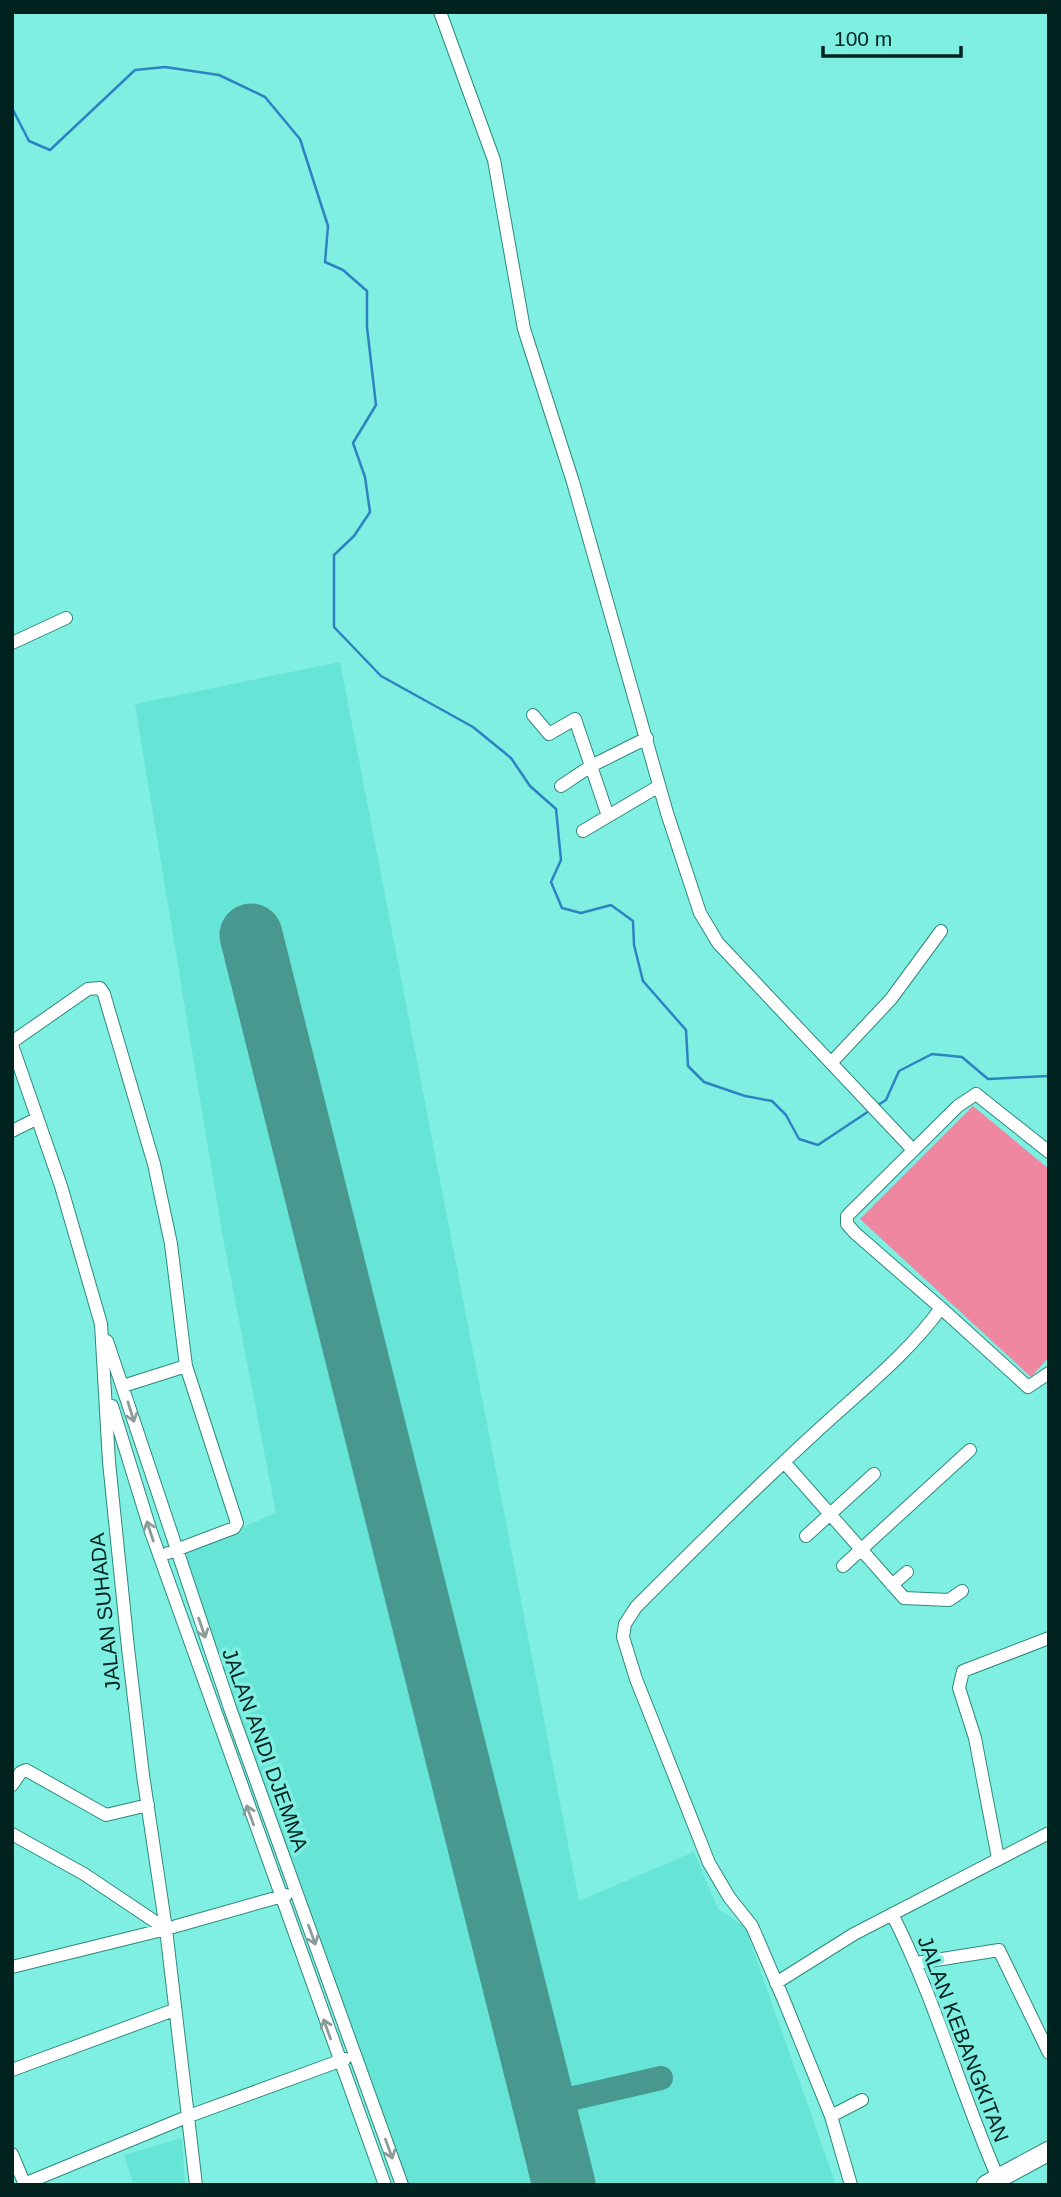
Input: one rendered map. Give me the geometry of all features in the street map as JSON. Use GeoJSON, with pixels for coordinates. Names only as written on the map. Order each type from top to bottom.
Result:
{"type":"FeatureCollection","features":[{"type":"Feature","properties":{"kind":"highway"},"geometry":{"type":"LineString","coordinates":[[992,2181],[1049,2151]]}},
{"type":"Feature","properties":{"kind":"street"},"geometry":{"type":"LineString","coordinates":[[440,12],[494,160],[524,329],[573,482],[606,608],[700,913],[718,943],[913,1150]]}},
{"type":"Feature","properties":{"kind":"street"},"geometry":{"type":"LineString","coordinates":[[12,643],[65,618]]}},
{"type":"Feature","properties":{"kind":"street"},"geometry":{"type":"LineString","coordinates":[[534,715],[549,733],[575,719],[608,816]]}},
{"type":"Feature","properties":{"kind":"street"},"geometry":{"type":"LineString","coordinates":[[561,786],[591,766],[647,738]]}},
{"type":"Feature","properties":{"kind":"street"},"geometry":{"type":"LineString","coordinates":[[583,831],[659,786]]}},
{"type":"Feature","properties":{"kind":"street"},"geometry":{"type":"LineString","coordinates":[[831,1063],[891,999],[942,931]]}},
{"type":"Feature","properties":{"kind":"street"},"geometry":{"type":"LineString","coordinates":[[12,1043],[88,989],[100,988],[104,994],[154,1164],[171,1244],[186,1366],[237,1523],[234,1528],[159,1555]]}},
{"type":"Feature","properties":{"kind":"street","name":"JALAN SUHADA"},"geometry":{"type":"LineString","coordinates":[[12,1043],[61,1186],[101,1324],[108,1393],[113,1503],[196,2185]]}},
{"type":"Feature","properties":{"kind":"street"},"geometry":{"type":"LineString","coordinates":[[1049,1152],[976,1094],[958,1107],[847,1216],[847,1224],[1028,1387],[1049,1373]]}},
{"type":"Feature","properties":{"kind":"street"},"geometry":{"type":"LineString","coordinates":[[12,1130],[36,1119]]}},
{"type":"Feature","properties":{"kind":"street"},"geometry":{"type":"LineString","coordinates":[[851,2185],[831,2116],[776,1983],[752,1926],[729,1897],[709,1863],[655,1729],[623,1637],[625,1624],[636,1607],[928,1326],[941,1308]]}},
{"type":"Feature","properties":{"kind":"street","name":"JALAN ANDI DJEMMA"},"geometry":{"type":"LineString","coordinates":[[101,1324],[218,1675],[402,2185]]}},
{"type":"Feature","properties":{"kind":"street"},"geometry":{"type":"LineString","coordinates":[[123,1386],[186,1366]]}},
{"type":"Feature","properties":{"kind":"street","name":"JALAN ANDI DJEMMA"},"geometry":{"type":"LineString","coordinates":[[108,1393],[159,1555],[385,2185]]}},
{"type":"Feature","properties":{"kind":"street"},"geometry":{"type":"LineString","coordinates":[[843,1566],[970,1450]]}},
{"type":"Feature","properties":{"kind":"street"},"geometry":{"type":"LineString","coordinates":[[784,1462],[904,1598],[949,1600],[962,1591]]}},
{"type":"Feature","properties":{"kind":"street"},"geometry":{"type":"LineString","coordinates":[[806,1536],[874,1474]]}},
{"type":"Feature","properties":{"kind":"street"},"geometry":{"type":"LineString","coordinates":[[892,1585],[907,1572]]}},
{"type":"Feature","properties":{"kind":"street"},"geometry":{"type":"LineString","coordinates":[[998,1858],[982,1769],[959,1688],[960,1676],[963,1671],[1049,1638]]}},
{"type":"Feature","properties":{"kind":"street"},"geometry":{"type":"LineString","coordinates":[[204,1681],[218,1675]]}},
{"type":"Feature","properties":{"kind":"street"},"geometry":{"type":"LineString","coordinates":[[12,1785],[21,1772],[26,1770],[106,1815],[148,1805]]}},
{"type":"Feature","properties":{"kind":"street"},"geometry":{"type":"LineString","coordinates":[[776,1983],[892,1914],[1049,1833]]}},
{"type":"Feature","properties":{"kind":"street"},"geometry":{"type":"LineString","coordinates":[[12,1834],[84,1874],[166,1929]]}},
{"type":"Feature","properties":{"kind":"street"},"geometry":{"type":"LineString","coordinates":[[12,1967],[166,1929],[296,1891]]}},
{"type":"Feature","properties":{"kind":"street","name":"JALAN KEBANGKITAN"},"geometry":{"type":"LineString","coordinates":[[892,1914],[917,1963],[992,2181]]}},
{"type":"Feature","properties":{"kind":"street"},"geometry":{"type":"LineString","coordinates":[[917,1963],[999,1950],[1049,2053]]}},
{"type":"Feature","properties":{"kind":"street"},"geometry":{"type":"LineString","coordinates":[[12,2070],[174,2010]]}},
{"type":"Feature","properties":{"kind":"street"},"geometry":{"type":"LineString","coordinates":[[12,2154],[24,2184],[189,2116],[355,2056]]}},
{"type":"Feature","properties":{"kind":"street"},"geometry":{"type":"LineString","coordinates":[[831,2116],[862,2100]]}},
{"type":"Feature","properties":{"kind":"shaded area"},"geometry":{"type":"Polygon","coordinates":[[[340,662],[579,1901],[694,1852],[718,1909],[745,1927],[836,2185],[409,2185],[181,1554],[276,1513],[222,1232],[135,704],[340,662]]]}},
{"type":"Feature","properties":{"kind":"shaded area"},"geometry":{"type":"Polygon","coordinates":[[[973,1106],[1049,1169],[1049,1357],[1031,1377],[860,1219],[973,1106]]]}},
{"type":"Feature","properties":{"kind":"shaded area"},"geometry":{"type":"Polygon","coordinates":[[[182,2138],[185,2185],[134,2185],[124,2155],[182,2138]]]}},
{"type":"Feature","properties":{"kind":"waterway"},"geometry":{"type":"LineString","coordinates":[[12,108],[29,141],[50,150],[135,70],[165,67],[219,75],[265,97],[300,139],[328,226],[325,262],[343,270],[367,291],[367,327],[376,405],[353,443],[365,477],[370,512],[354,536],[334,555],[334,627],[381,676],[473,727],[511,758],[530,786],[556,809],[561,860],[551,882],[562,908],[581,913],[611,905],[633,921],[634,945],[643,981],[686,1030],[688,1066],[704,1082],[745,1096],[772,1101],[786,1115],[799,1139],[818,1145],[869,1111]]}},
{"type":"Feature","properties":{"kind":"waterway"},"geometry":{"type":"LineString","coordinates":[[878,1105],[886,1100],[899,1071],[932,1054],[962,1057],[988,1079],[1049,1076]]}},
{"type":"Feature","properties":{"kind":"taxiway"},"geometry":{"type":"LineString","coordinates":[[544,2105],[661,2078]]}},
{"type":"Feature","properties":{"kind":"runway"},"geometry":{"type":"LineString","coordinates":[[251,935],[564,2185]]}}]}
